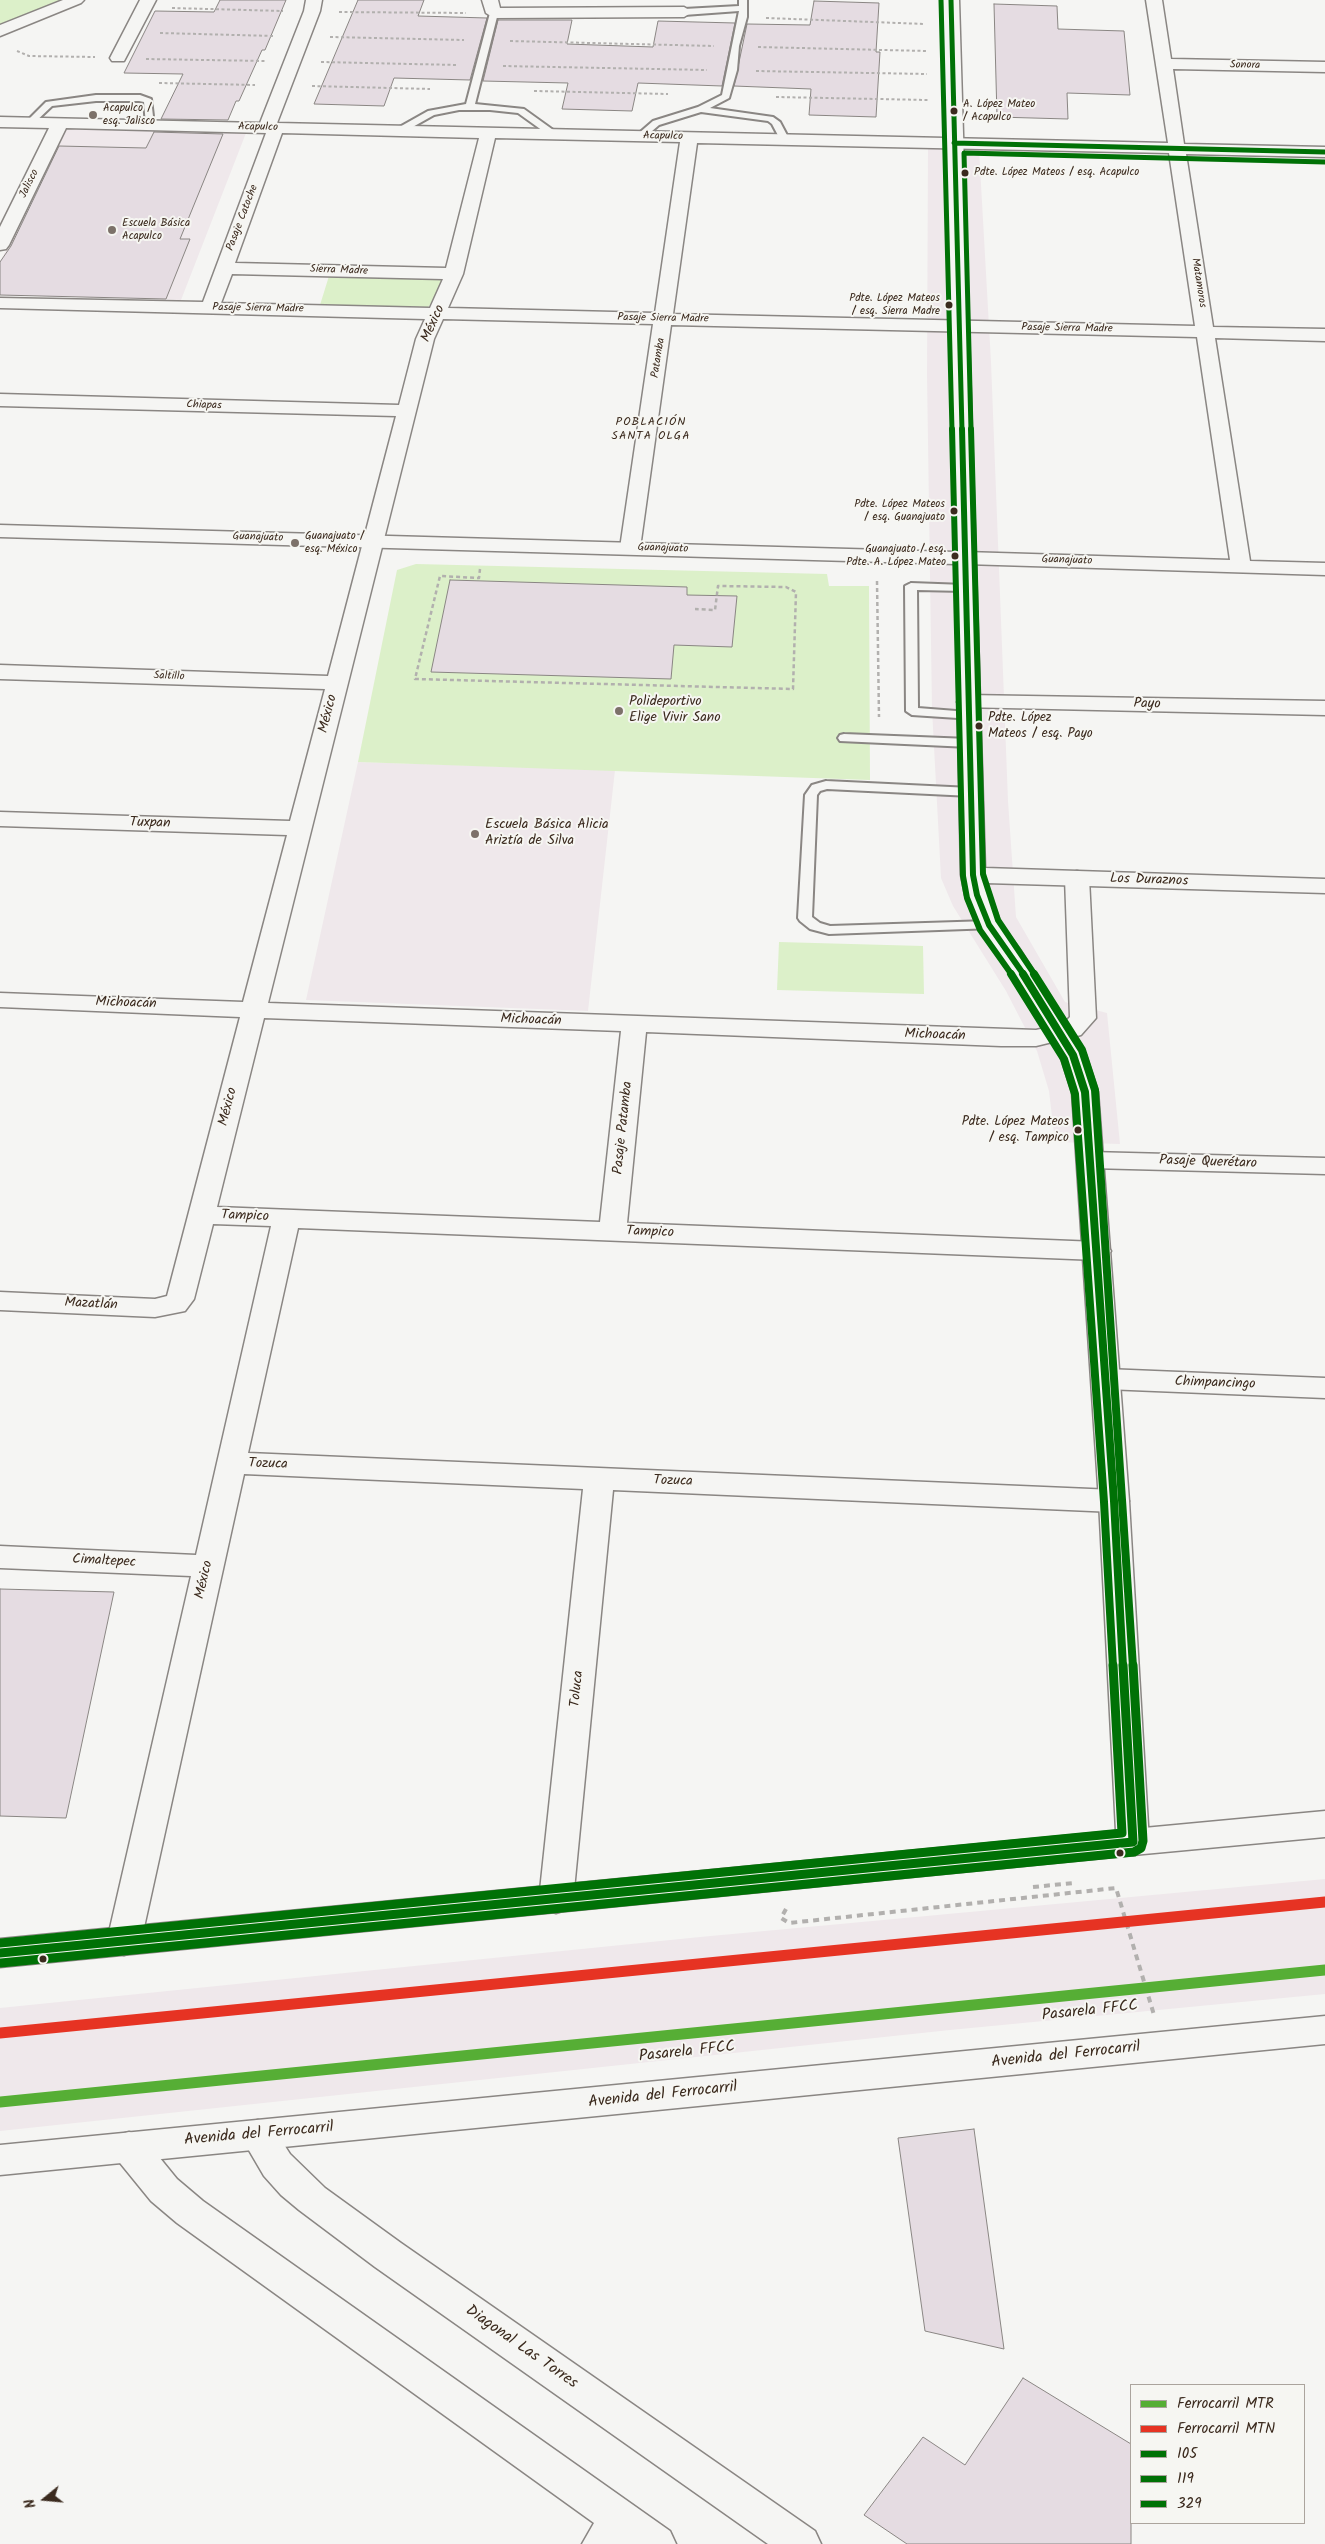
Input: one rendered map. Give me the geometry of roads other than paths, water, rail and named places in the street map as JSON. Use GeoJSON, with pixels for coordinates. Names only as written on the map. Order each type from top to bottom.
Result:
{"type":"FeatureCollection","features":[{"type":"Feature","properties":{"kind":"street"},"geometry":{"type":"LineString","coordinates":[[0,31],[76,0]]}},
{"type":"Feature","properties":{"kind":"street"},"geometry":{"type":"LineString","coordinates":[[118,58],[148,0]]}},
{"type":"Feature","properties":{"kind":"street","name":"Pasaje Catoche"},"geometry":{"type":"LineString","coordinates":[[210,308],[301,36],[312,11],[314,0]]}},
{"type":"Feature","properties":{"kind":"street"},"geometry":{"type":"LineString","coordinates":[[951,0],[973,875],[977,894],[989,925],[1009,951],[1061,1034],[1073,1055],[1085,1092],[1114,1501],[1133,1842]]}},
{"type":"Feature","properties":{"kind":"street","name":"Matamoros"},"geometry":{"type":"LineString","coordinates":[[1154,0],[1240,566]]}},
{"type":"Feature","properties":{"kind":"street"},"geometry":{"type":"LineString","coordinates":[[492,6],[684,12]]}},
{"type":"Feature","properties":{"kind":"street","name":"Sonora"},"geometry":{"type":"LineString","coordinates":[[1164,64],[1325,68]]}},
{"type":"Feature","properties":{"kind":"street","name":"Acapulco"},"geometry":{"type":"LineString","coordinates":[[0,122],[1325,152]]}},
{"type":"Feature","properties":{"kind":"street","name":"Jalisco"},"geometry":{"type":"LineString","coordinates":[[0,244],[60,124]]}},
{"type":"Feature","properties":{"kind":"street","name":"México"},"geometry":{"type":"LineString","coordinates":[[180,1299],[372,541],[426,338],[454,274],[488,133]]}},
{"type":"Feature","properties":{"kind":"street","name":"Patamba"},"geometry":{"type":"LineString","coordinates":[[630,548],[689,137]]}},
{"type":"Feature","properties":{"kind":"street"},"geometry":{"type":"LineString","coordinates":[[0,208],[18,209]]}},
{"type":"Feature","properties":{"kind":"street","name":"Sierra Madre"},"geometry":{"type":"LineString","coordinates":[[224,268],[454,274]]}},
{"type":"Feature","properties":{"kind":"street","name":"Pasaje Sierra Madre"},"geometry":{"type":"LineString","coordinates":[[0,303],[1325,335]]}},
{"type":"Feature","properties":{"kind":"street","name":"Chiapas"},"geometry":{"type":"LineString","coordinates":[[0,400],[408,411]]}},
{"type":"Feature","properties":{"kind":"street","name":"Guanajuato"},"geometry":{"type":"LineString","coordinates":[[0,531],[1325,569]]}},
{"type":"Feature","properties":{"kind":"street","name":"Saltillo"},"geometry":{"type":"LineString","coordinates":[[0,672],[337,683]]}},
{"type":"Feature","properties":{"kind":"street","name":"Payo"},"geometry":{"type":"LineString","coordinates":[[968,709],[1325,708]]}},
{"type":"Feature","properties":{"kind":"street","name":"Tuxpan"},"geometry":{"type":"LineString","coordinates":[[0,819],[300,828]]}},
{"type":"Feature","properties":{"kind":"street","name":"Los Duraznos"},"geometry":{"type":"LineString","coordinates":[[973,875],[1325,886]]}},
{"type":"Feature","properties":{"kind":"street"},"geometry":{"type":"LineString","coordinates":[[1061,1034],[1072,1030],[1083,1018],[1077,878]]}},
{"type":"Feature","properties":{"kind":"street","name":"Michoacán"},"geometry":{"type":"LineString","coordinates":[[0,1000],[254,1008],[283,1012],[1001,1038],[1061,1034]]}},
{"type":"Feature","properties":{"kind":"street","name":"Pasaje Patamba"},"geometry":{"type":"LineString","coordinates":[[614,1232],[634,1025]]}},
{"type":"Feature","properties":{"kind":"street","name":"Pasaje Querétaro"},"geometry":{"type":"LineString","coordinates":[[1090,1160],[1325,1166]]}},
{"type":"Feature","properties":{"kind":"street","name":"Tampico"},"geometry":{"type":"LineString","coordinates":[[202,1215],[1097,1251]]}},
{"type":"Feature","properties":{"kind":"street","name":"México"},"geometry":{"type":"LineString","coordinates":[[124,1941],[286,1219]]}},
{"type":"Feature","properties":{"kind":"street","name":"Mazatlán"},"geometry":{"type":"LineString","coordinates":[[0,1301],[155,1308],[175,1304],[180,1299]]}},
{"type":"Feature","properties":{"kind":"street","name":"Chimpancingo"},"geometry":{"type":"LineString","coordinates":[[1106,1379],[1325,1388]]}},
{"type":"Feature","properties":{"kind":"street","name":"Tozuca"},"geometry":{"type":"LineString","coordinates":[[232,1463],[1114,1501]]}},
{"type":"Feature","properties":{"kind":"street","name":"Toluca"},"geometry":{"type":"LineString","coordinates":[[556,1900],[599,1479]]}},
{"type":"Feature","properties":{"kind":"street","name":"Cimaltepec"},"geometry":{"type":"LineString","coordinates":[[0,1557],[208,1566]]}},
{"type":"Feature","properties":{"kind":"street"},"geometry":{"type":"LineString","coordinates":[[0,1953],[1325,1824]]}},
{"type":"Feature","properties":{"kind":"street","name":"Avenida del Ferrocarril"},"geometry":{"type":"LineString","coordinates":[[0,2160],[1325,2030]]}},
{"type":"Feature","properties":{"kind":"street","name":"Diagonal Las Torres"},"geometry":{"type":"LineString","coordinates":[[258,2135],[277,2165],[294,2184],[312,2199],[801,2544]]}},
{"type":"Feature","properties":{"kind":"street"},"geometry":{"type":"LineString","coordinates":[[129,2147],[164,2190],[190,2212],[611,2531],[656,2544]]}},
{"type":"Feature","properties":{"kind":"lane"},"geometry":{"type":"LineString","coordinates":[[470,107],[488,41],[492,6]]}},
{"type":"Feature","properties":{"kind":"lane"},"geometry":{"type":"LineString","coordinates":[[641,136],[656,123],[701,109],[726,96],[733,70],[735,46],[743,9],[684,12]]}},
{"type":"Feature","properties":{"kind":"lane"},"geometry":{"type":"LineString","coordinates":[[29,123],[49,104],[96,98],[140,98],[148,101],[150,125]]}},
{"type":"Feature","properties":{"kind":"lane"},"geometry":{"type":"LineString","coordinates":[[399,131],[431,113],[470,107],[521,111],[553,134]]}},
{"type":"Feature","properties":{"kind":"lane"},"geometry":{"type":"LineString","coordinates":[[701,109],[770,119],[776,122],[784,140]]}},
{"type":"Feature","properties":{"kind":"lane"},"geometry":{"type":"LineString","coordinates":[[965,588],[911,586],[912,711],[968,709]]}},
{"type":"Feature","properties":{"kind":"lane"},"geometry":{"type":"LineString","coordinates":[[844,738],[969,742]]}},
{"type":"Feature","properties":{"kind":"lane"},"geometry":{"type":"LineString","coordinates":[[971,792],[826,785],[816,788],[811,795],[805,918],[815,926],[829,930],[989,925]]}},
{"type":"Feature","properties":{"kind":"rail line","name":"MTN"},"geometry":{"type":"LineString","coordinates":[[0,2033],[1325,1902]]}},
{"type":"Feature","properties":{"kind":"rail line","name":"MTR"},"geometry":{"type":"LineString","coordinates":[[0,2102],[1325,1970]]}},
{"type":"Feature","properties":{"kind":"place","name":"A. López Mateo / Acapulco"},"geometry":{"type":"Point","coordinates":[954,111]}},
{"type":"Feature","properties":{"kind":"place","name":"Acapulco / esq. Jalisco"},"geometry":{"type":"Point","coordinates":[93,115]}},
{"type":"Feature","properties":{"kind":"place","name":"Pdte. López Mateos / esq. Acapulco"},"geometry":{"type":"Point","coordinates":[965,173]}},
{"type":"Feature","properties":{"kind":"place","name":"Escuela Básica Acapulco"},"geometry":{"type":"Point","coordinates":[112,230]}},
{"type":"Feature","properties":{"kind":"place","name":"Pdte. López Mateos / esq. Sierra Madre"},"geometry":{"type":"Point","coordinates":[949,305]}},
{"type":"Feature","properties":{"kind":"place","name":"Pdte. López Mateos / esq. Guanajuato"},"geometry":{"type":"Point","coordinates":[954,511]}},
{"type":"Feature","properties":{"kind":"place","name":"Guanajuato / esq. México"},"geometry":{"type":"Point","coordinates":[295,543]}},
{"type":"Feature","properties":{"kind":"place","name":"Guanajuato / esq. Pdte. A. López Mateo"},"geometry":{"type":"Point","coordinates":[955,556]}},
{"type":"Feature","properties":{"kind":"place","name":"Polideportivo Elige Vivir Sano"},"geometry":{"type":"Point","coordinates":[619,711]}},
{"type":"Feature","properties":{"kind":"place","name":"Pdte. López Mateos / esq. Payo"},"geometry":{"type":"Point","coordinates":[979,726]}},
{"type":"Feature","properties":{"kind":"place","name":"Escuela Básica Alicia Ariztía de Silva"},"geometry":{"type":"Point","coordinates":[475,834]}},
{"type":"Feature","properties":{"kind":"place","name":"Pdte. López Mateos / esq. Tampico"},"geometry":{"type":"Point","coordinates":[1078,1130]}},
{"type":"Feature","properties":{"kind":"district","name":"POBLACIÓN SANTA OLGA"},"geometry":{"type":"Point","coordinates":[651,430]}}]}
